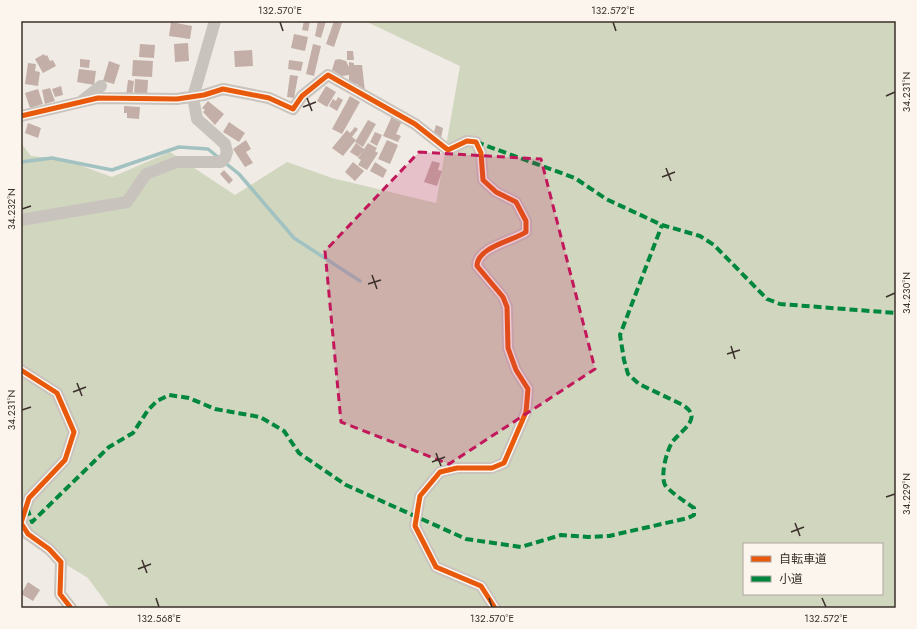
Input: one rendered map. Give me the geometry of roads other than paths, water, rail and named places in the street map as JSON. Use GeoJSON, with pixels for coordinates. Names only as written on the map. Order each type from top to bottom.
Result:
{"type":"FeatureCollection","features":[{"type":"Feature","properties":{"kind":"street"},"geometry":{"type":"LineString","coordinates":[[21,220],[127,202],[146,174],[177,162],[220,162],[225,158],[227,152],[225,144],[197,119],[193,97],[215,21]]}},
{"type":"Feature","properties":{"kind":"street"},"geometry":{"type":"LineString","coordinates":[[21,116],[98,98],[177,99],[193,97],[223,89],[269,98],[293,108],[302,96],[328,75],[415,124],[448,150],[468,141],[476,142],[481,153],[483,180],[496,192],[516,202],[526,221],[526,232],[495,246],[480,256],[478,266],[503,297],[507,307],[508,348],[516,370],[528,389],[526,412],[504,463],[492,468],[457,468],[440,472],[420,496],[415,526],[436,567],[481,586],[495,608]]}},
{"type":"Feature","properties":{"kind":"street"},"geometry":{"type":"LineString","coordinates":[[79,103],[101,86]]}},
{"type":"Feature","properties":{"kind":"street"},"geometry":{"type":"LineString","coordinates":[[21,370],[57,393],[74,432],[65,460],[29,498],[21,523],[28,534],[49,549],[61,562],[60,594],[71,608]]}},
{"type":"Feature","properties":{"kind":"waterway"},"geometry":{"type":"LineString","coordinates":[[21,162],[52,158],[112,170],[179,147],[208,149],[239,174],[294,238],[360,281]]}}]}
